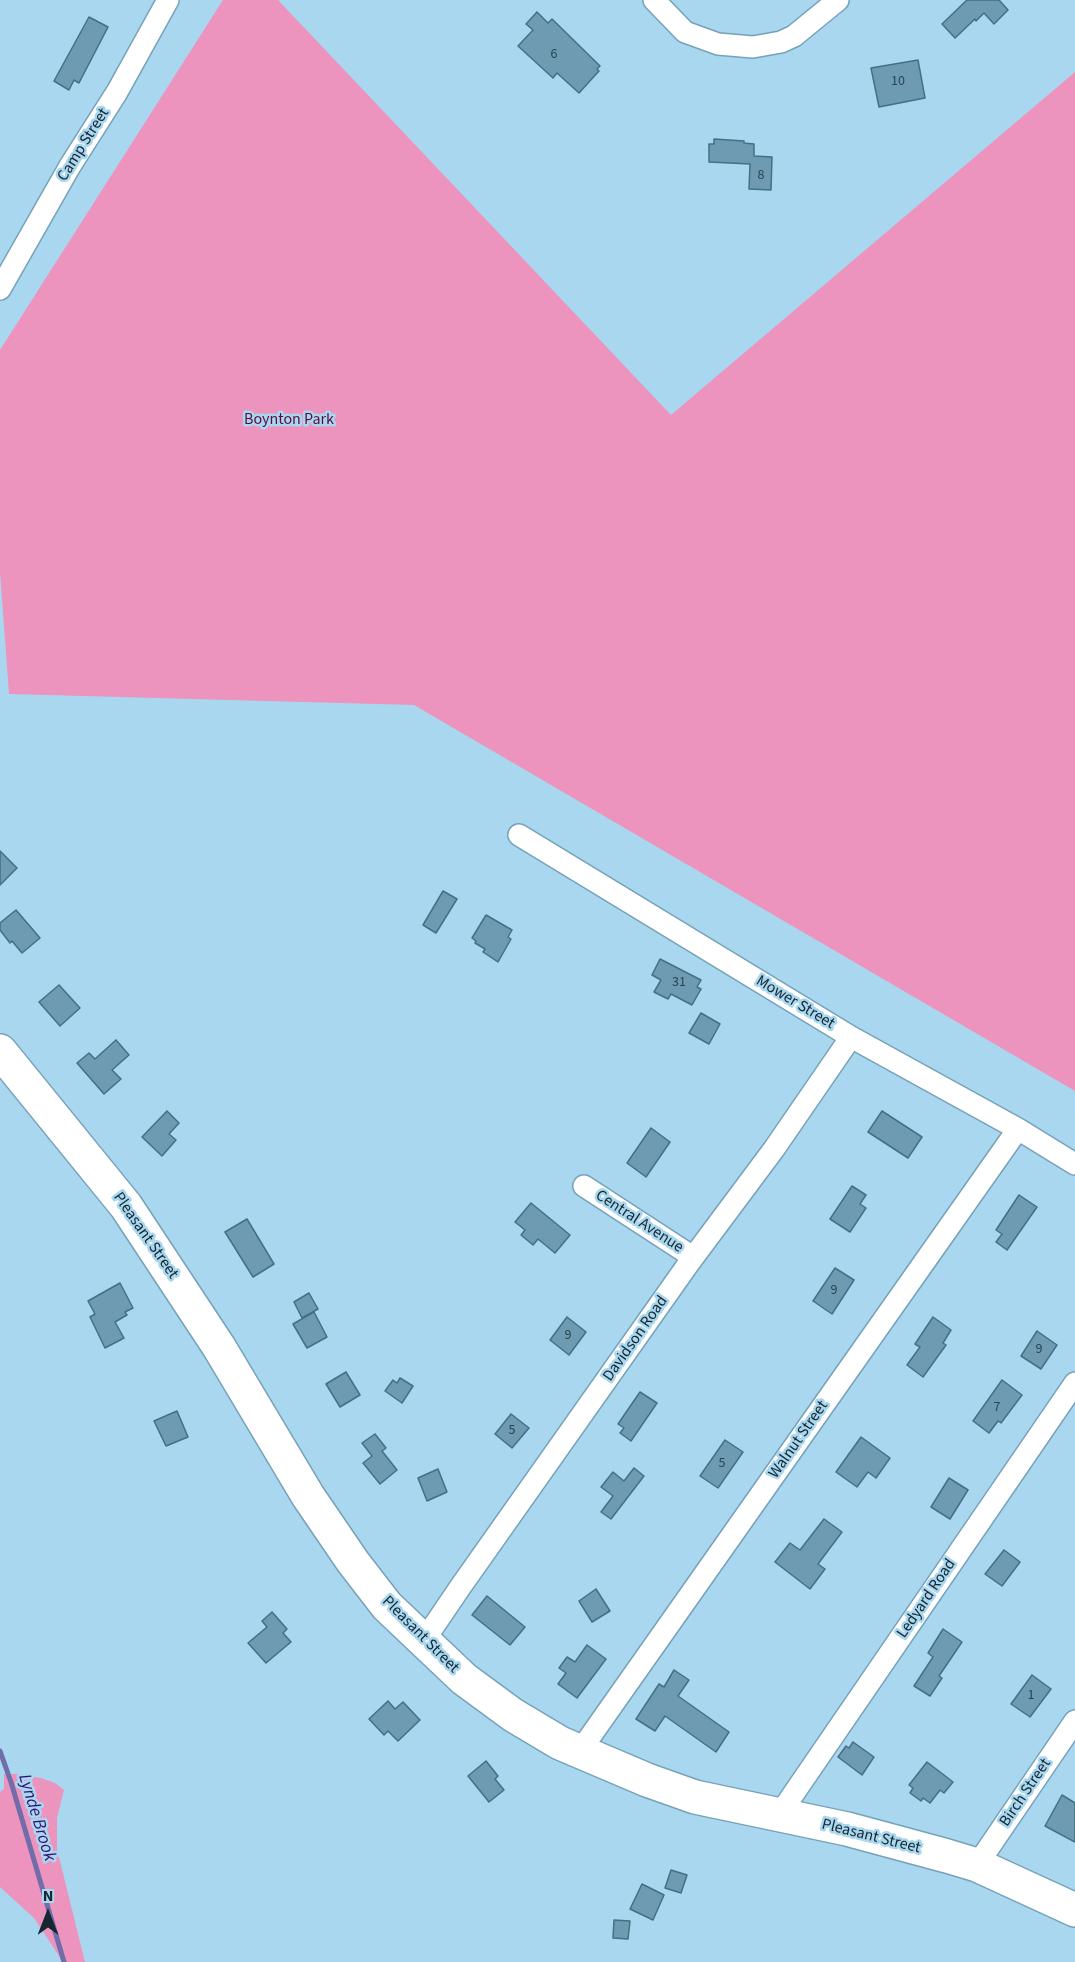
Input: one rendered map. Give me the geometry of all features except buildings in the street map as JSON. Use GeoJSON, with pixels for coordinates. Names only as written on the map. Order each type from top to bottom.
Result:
{"type":"FeatureCollection","features":[{"type":"Feature","properties":{"kind":"main road","name":"Pleasant Street"},"geometry":{"type":"LineString","coordinates":[[0,1051],[126,1206],[219,1347],[308,1496],[387,1606],[464,1679],[513,1714],[560,1743],[647,1780],[695,1797],[847,1829],[977,1865],[1075,1910]]}},
{"type":"Feature","properties":{"kind":"street","name":"Camp Street"},"geometry":{"type":"LineString","coordinates":[[0,289],[70,166],[117,92],[168,0]]}},
{"type":"Feature","properties":{"kind":"street"},"geometry":{"type":"LineString","coordinates":[[654,0],[685,32],[718,44],[753,47],[781,42],[794,36],[837,0]]}},
{"type":"Feature","properties":{"kind":"street","name":"Mower Street"},"geometry":{"type":"LineString","coordinates":[[519,835],[851,1037],[1018,1129],[1075,1164]]}},
{"type":"Feature","properties":{"kind":"street","name":"Davidson Road"},"geometry":{"type":"LineString","coordinates":[[423,1642],[460,1586],[693,1257],[774,1149],[851,1037]]}},
{"type":"Feature","properties":{"kind":"street","name":"Walnut Street"},"geometry":{"type":"LineString","coordinates":[[580,1751],[1018,1129]]}},
{"type":"Feature","properties":{"kind":"street","name":"Central Avenue"},"geometry":{"type":"LineString","coordinates":[[584,1186],[693,1257]]}},
{"type":"Feature","properties":{"kind":"street","name":"Ledyard Road"},"geometry":{"type":"LineString","coordinates":[[779,1815],[1075,1383]]}},
{"type":"Feature","properties":{"kind":"street","name":"Birch Street"},"geometry":{"type":"LineString","coordinates":[[977,1865],[1075,1721]]}},
{"type":"Feature","properties":{"kind":"green space","name":"Boynton Park"},"geometry":{"type":"Polygon","coordinates":[[[223,0],[278,0],[671,415],[1075,72],[1075,1091],[414,705],[9,694],[0,572],[0,350],[223,0]]]}},
{"type":"Feature","properties":{"kind":"green space"},"geometry":{"type":"Polygon","coordinates":[[[4,1774],[41,1778],[55,1783],[64,1790],[57,1818],[57,1849],[85,1962],[63,1962],[34,1918],[0,1887],[0,1792],[4,1789],[4,1774]]]}},
{"type":"Feature","properties":{"kind":"waterway","name":"Lynde Brook"},"geometry":{"type":"LineString","coordinates":[[0,1751],[64,1962]]}}]}
